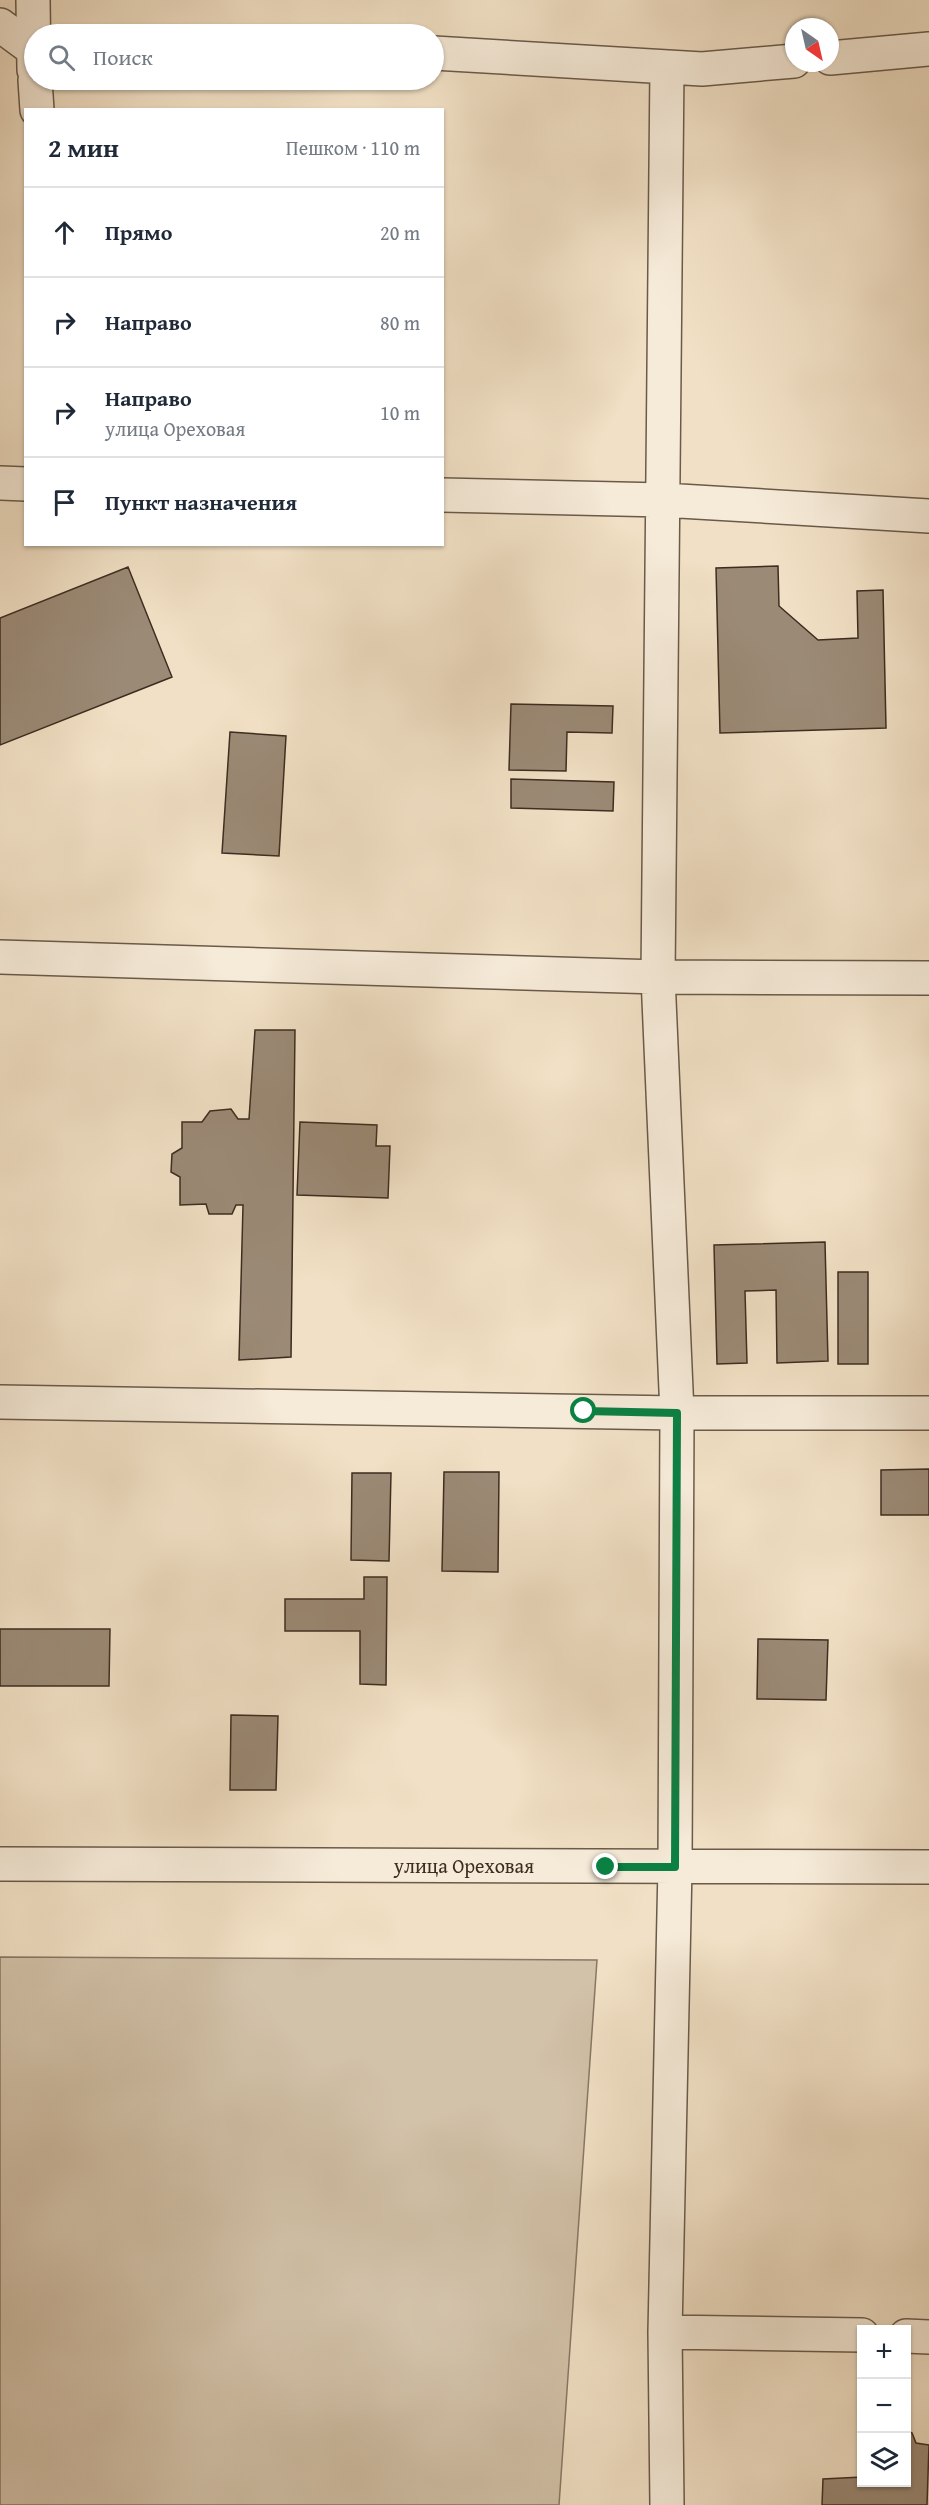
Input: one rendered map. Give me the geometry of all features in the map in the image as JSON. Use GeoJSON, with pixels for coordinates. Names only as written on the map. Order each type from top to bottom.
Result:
{"type":"FeatureCollection","features":[{"type":"Feature","properties":{"kind":"street"},"geometry":{"type":"LineString","coordinates":[[33,0],[33,24]]}},
{"type":"Feature","properties":{"kind":"street"},"geometry":{"type":"LineString","coordinates":[[0,25],[24,52]]}},
{"type":"Feature","properties":{"kind":"street"},"geometry":{"type":"LineString","coordinates":[[839,57],[929,49]]}},
{"type":"Feature","properties":{"kind":"street"},"geometry":{"type":"LineString","coordinates":[[444,54],[702,69],[785,62]]}},
{"type":"Feature","properties":{"kind":"street"},"geometry":{"type":"LineString","coordinates":[[667,67],[658,977],[677,1413],[675,1867],[665,2332],[667,2505]]}},
{"type":"Feature","properties":{"kind":"street"},"geometry":{"type":"LineString","coordinates":[[36,90],[38,108]]}},
{"type":"Feature","properties":{"kind":"street"},"geometry":{"type":"LineString","coordinates":[[0,483],[24,484]]}},
{"type":"Feature","properties":{"kind":"street"},"geometry":{"type":"LineString","coordinates":[[444,495],[663,500],[929,516]]}},
{"type":"Feature","properties":{"kind":"street"},"geometry":{"type":"LineString","coordinates":[[0,957],[658,977],[929,978]]}},
{"type":"Feature","properties":{"kind":"street"},"geometry":{"type":"LineString","coordinates":[[0,1402],[677,1413],[929,1413]]}},
{"type":"Feature","properties":{"kind":"street","name":"улица Ореховая"},"geometry":{"type":"LineString","coordinates":[[0,1864],[929,1867]]}},
{"type":"Feature","properties":{"kind":"street"},"geometry":{"type":"LineString","coordinates":[[665,2332],[857,2336]]}},
{"type":"Feature","properties":{"kind":"street"},"geometry":{"type":"LineString","coordinates":[[911,2336],[929,2337]]}},
{"type":"Feature","properties":{"kind":"shaded area"},"geometry":{"type":"Polygon","coordinates":[[[0,1957],[597,1960],[559,2505],[0,2505],[0,1957]]]}},
{"type":"Feature","properties":{"kind":"building"},"geometry":{"type":"Polygon","coordinates":[[[778,566],[779,606],[818,640],[858,638],[857,591],[883,590],[886,728],[720,733],[716,568],[778,566]]]}},
{"type":"Feature","properties":{"kind":"building"},"geometry":{"type":"Polygon","coordinates":[[[128,567],[172,677],[0,745],[0,618],[128,567]]]}},
{"type":"Feature","properties":{"kind":"building"},"geometry":{"type":"Polygon","coordinates":[[[511,704],[613,706],[612,733],[567,732],[566,771],[509,770],[511,704]]]}},
{"type":"Feature","properties":{"kind":"building"},"geometry":{"type":"Polygon","coordinates":[[[230,732],[286,736],[279,856],[222,853],[230,732]]]}},
{"type":"Feature","properties":{"kind":"building"},"geometry":{"type":"Polygon","coordinates":[[[511,779],[614,782],[613,811],[511,808],[511,779]]]}},
{"type":"Feature","properties":{"kind":"building"},"geometry":{"type":"Polygon","coordinates":[[[255,1030],[295,1030],[291,1357],[239,1360],[243,1205],[236,1205],[232,1214],[209,1214],[206,1204],[180,1205],[180,1177],[171,1172],[172,1154],[182,1148],[182,1122],[202,1122],[210,1111],[231,1109],[238,1119],[249,1119],[255,1030]]]}},
{"type":"Feature","properties":{"kind":"building"},"geometry":{"type":"Polygon","coordinates":[[[300,1122],[377,1125],[376,1146],[390,1146],[388,1198],[297,1195],[300,1122]]]}},
{"type":"Feature","properties":{"kind":"building"},"geometry":{"type":"Polygon","coordinates":[[[825,1242],[828,1361],[777,1363],[776,1290],[745,1291],[747,1363],[717,1364],[714,1245],[825,1242]]]}},
{"type":"Feature","properties":{"kind":"building"},"geometry":{"type":"Polygon","coordinates":[[[838,1272],[868,1272],[868,1364],[838,1364],[838,1272]]]}},
{"type":"Feature","properties":{"kind":"building"},"geometry":{"type":"Polygon","coordinates":[[[929,1469],[929,1515],[881,1515],[881,1470],[929,1469]]]}},
{"type":"Feature","properties":{"kind":"building"},"geometry":{"type":"Polygon","coordinates":[[[444,1472],[499,1472],[498,1572],[442,1571],[444,1472]]]}},
{"type":"Feature","properties":{"kind":"building"},"geometry":{"type":"Polygon","coordinates":[[[352,1473],[391,1473],[389,1561],[351,1560],[352,1473]]]}},
{"type":"Feature","properties":{"kind":"building"},"geometry":{"type":"Polygon","coordinates":[[[364,1577],[387,1577],[386,1685],[360,1684],[360,1631],[285,1631],[285,1599],[364,1599],[364,1577]]]}},
{"type":"Feature","properties":{"kind":"building"},"geometry":{"type":"Polygon","coordinates":[[[0,1629],[110,1629],[109,1686],[0,1686],[0,1629]]]}},
{"type":"Feature","properties":{"kind":"building"},"geometry":{"type":"Polygon","coordinates":[[[758,1639],[828,1640],[826,1700],[757,1699],[758,1639]]]}},
{"type":"Feature","properties":{"kind":"building"},"geometry":{"type":"Polygon","coordinates":[[[231,1715],[278,1716],[276,1790],[230,1790],[231,1715]]]}},
{"type":"Feature","properties":{"kind":"building"},"geometry":{"type":"Polygon","coordinates":[[[911,2433],[916,2443],[929,2445],[927,2505],[822,2505],[823,2479],[857,2477],[857,2487],[911,2487],[911,2433]]]}},
{"type":"Feature","properties":{"kind":"route"},"geometry":{"type":"LineString","coordinates":[[584,1411],[677,1413],[675,1867],[606,1867]]}}]}
